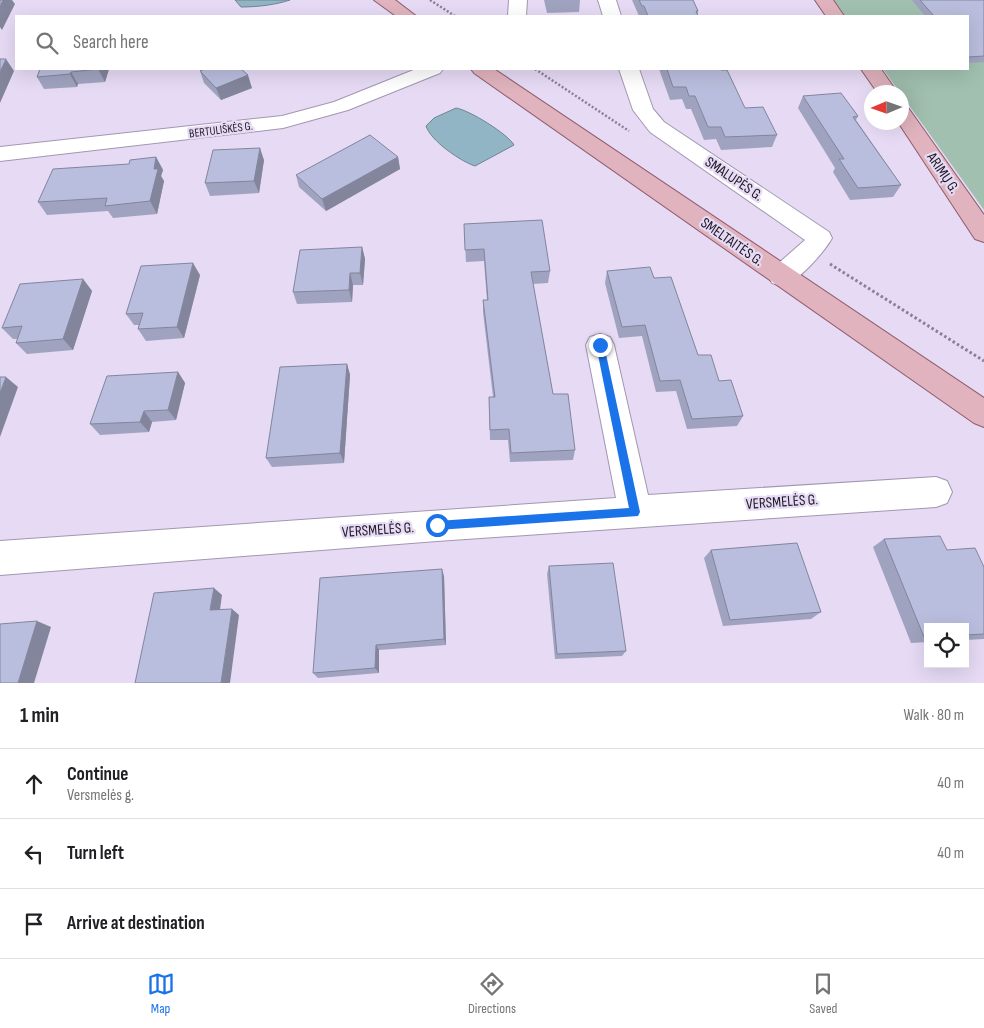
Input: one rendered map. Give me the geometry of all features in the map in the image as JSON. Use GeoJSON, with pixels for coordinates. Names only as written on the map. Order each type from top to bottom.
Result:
{"type":"FeatureCollection","features":[{"type":"Feature","properties":{"kind":"main road"},"geometry":{"type":"LineString","coordinates":[[383,0],[405,15]]}},
{"type":"Feature","properties":{"kind":"main road"},"geometry":{"type":"LineString","coordinates":[[824,0],[834,15]]}},
{"type":"Feature","properties":{"kind":"main road","name":"SMELTAITĖS G."},"geometry":{"type":"LineString","coordinates":[[482,70],[984,414]]}},
{"type":"Feature","properties":{"kind":"main road"},"geometry":{"type":"LineString","coordinates":[[872,70],[882,85]]}},
{"type":"Feature","properties":{"kind":"main road","name":"ARIMŲ G."},"geometry":{"type":"LineString","coordinates":[[909,123],[984,233]]}},
{"type":"Feature","properties":{"kind":"street"},"geometry":{"type":"LineString","coordinates":[[517,15],[518,0]]}},
{"type":"Feature","properties":{"kind":"street"},"geometry":{"type":"LineString","coordinates":[[607,0],[612,15]]}},
{"type":"Feature","properties":{"kind":"street","name":"BERTULIŠKĖS G."},"geometry":{"type":"LineString","coordinates":[[0,154],[283,122],[341,106],[430,70]]}},
{"type":"Feature","properties":{"kind":"street","name":"SMALUPĖS G."},"geometry":{"type":"LineString","coordinates":[[629,70],[643,110],[657,127],[820,238],[809,251],[781,276]]}},
{"type":"Feature","properties":{"kind":"street"},"geometry":{"type":"LineString","coordinates":[[600,345],[635,512]]}},
{"type":"Feature","properties":{"kind":"street","name":"VERSMELĖS G."},"geometry":{"type":"LineString","coordinates":[[0,558],[936,492]]}},
{"type":"Feature","properties":{"kind":"path"},"geometry":{"type":"LineString","coordinates":[[430,0],[453,15]]}},
{"type":"Feature","properties":{"kind":"green space"},"geometry":{"type":"Polygon","coordinates":[[[834,0],[984,0],[984,210],[909,105],[909,85],[894,85],[884,70],[969,70],[969,15],[844,15],[834,0]]]}},
{"type":"Feature","properties":{"kind":"water"},"geometry":{"type":"Polygon","coordinates":[[[235,0],[290,0],[253,7],[241,7],[235,0]]]}},
{"type":"Feature","properties":{"kind":"water"},"geometry":{"type":"Polygon","coordinates":[[[456,108],[488,123],[514,145],[475,166],[454,155],[434,138],[426,126],[434,118],[456,108]]]}},
{"type":"Feature","properties":{"kind":"building"},"geometry":{"type":"Polygon","coordinates":[[[639,0],[693,0],[698,11],[696,11],[698,15],[648,15],[644,6],[642,6],[639,0]]]}},
{"type":"Feature","properties":{"kind":"building"},"geometry":{"type":"Polygon","coordinates":[[[920,0],[984,0],[984,56],[969,57],[969,15],[933,15],[920,0]]]}},
{"type":"Feature","properties":{"kind":"building"},"geometry":{"type":"Polygon","coordinates":[[[0,59],[6,59],[0,72],[0,59]]]}},
{"type":"Feature","properties":{"kind":"building"},"geometry":{"type":"Polygon","coordinates":[[[40,70],[89,70],[71,72],[70,74],[37,77],[40,70]]]}},
{"type":"Feature","properties":{"kind":"building"},"geometry":{"type":"Polygon","coordinates":[[[242,70],[248,75],[216,88],[200,71],[242,70]]]}},
{"type":"Feature","properties":{"kind":"building"},"geometry":{"type":"Polygon","coordinates":[[[667,70],[727,70],[745,108],[763,107],[777,135],[725,137],[721,127],[708,127],[695,96],[689,96],[686,87],[673,87],[667,70]]]}},
{"type":"Feature","properties":{"kind":"building"},"geometry":{"type":"Polygon","coordinates":[[[841,93],[858,116],[853,117],[901,185],[858,188],[839,159],[844,159],[803,96],[841,93]]]}},
{"type":"Feature","properties":{"kind":"building"},"geometry":{"type":"Polygon","coordinates":[[[370,135],[398,157],[322,199],[296,175],[370,135]]]}},
{"type":"Feature","properties":{"kind":"building"},"geometry":{"type":"Polygon","coordinates":[[[260,148],[254,181],[205,183],[213,150],[260,148]]]}},
{"type":"Feature","properties":{"kind":"building"},"geometry":{"type":"Polygon","coordinates":[[[156,157],[154,169],[158,169],[150,201],[105,206],[107,198],[38,202],[53,169],[129,164],[130,160],[156,157]]]}},
{"type":"Feature","properties":{"kind":"building"},"geometry":{"type":"Polygon","coordinates":[[[542,220],[550,271],[531,272],[553,394],[568,394],[575,450],[511,453],[509,429],[490,430],[489,397],[495,397],[483,300],[488,300],[484,249],[465,250],[464,224],[542,220]]]}},
{"type":"Feature","properties":{"kind":"building"},"geometry":{"type":"Polygon","coordinates":[[[362,247],[360,273],[350,273],[349,290],[293,292],[300,250],[362,247]]]}},
{"type":"Feature","properties":{"kind":"building"},"geometry":{"type":"Polygon","coordinates":[[[193,263],[177,327],[138,329],[143,313],[126,314],[141,266],[193,263]]]}},
{"type":"Feature","properties":{"kind":"building"},"geometry":{"type":"Polygon","coordinates":[[[650,267],[654,278],[671,277],[698,355],[711,355],[719,381],[731,380],[743,416],[692,419],[680,380],[660,381],[645,325],[622,327],[607,271],[650,267]]]}},
{"type":"Feature","properties":{"kind":"building"},"geometry":{"type":"Polygon","coordinates":[[[83,279],[63,339],[16,343],[22,326],[2,328],[20,284],[83,279]]]}},
{"type":"Feature","properties":{"kind":"building"},"geometry":{"type":"Polygon","coordinates":[[[347,364],[340,453],[266,458],[280,367],[347,364]]]}},
{"type":"Feature","properties":{"kind":"building"},"geometry":{"type":"Polygon","coordinates":[[[178,372],[168,410],[144,411],[140,422],[90,424],[107,376],[178,372]]]}},
{"type":"Feature","properties":{"kind":"building"},"geometry":{"type":"Polygon","coordinates":[[[0,377],[6,377],[0,393],[0,377]]]}},
{"type":"Feature","properties":{"kind":"building"},"geometry":{"type":"Polygon","coordinates":[[[940,536],[947,550],[975,548],[984,567],[984,634],[969,635],[969,623],[924,623],[924,637],[884,539],[940,536]]]}},
{"type":"Feature","properties":{"kind":"building"},"geometry":{"type":"Polygon","coordinates":[[[797,543],[821,612],[730,620],[711,550],[797,543]]]}},
{"type":"Feature","properties":{"kind":"building"},"geometry":{"type":"Polygon","coordinates":[[[613,563],[626,651],[557,654],[549,566],[613,563]]]}},
{"type":"Feature","properties":{"kind":"building"},"geometry":{"type":"Polygon","coordinates":[[[442,569],[444,639],[376,645],[375,668],[313,673],[320,578],[442,569]]]}},
{"type":"Feature","properties":{"kind":"building"},"geometry":{"type":"Polygon","coordinates":[[[214,588],[210,610],[232,609],[221,683],[135,683],[154,593],[214,588]]]}},
{"type":"Feature","properties":{"kind":"building"},"geometry":{"type":"Polygon","coordinates":[[[37,621],[18,683],[0,683],[0,624],[37,621]]]}},
{"type":"Feature","properties":{"kind":"route"},"geometry":{"type":"LineString","coordinates":[[437,525],[635,512],[600,345]]}}]}
